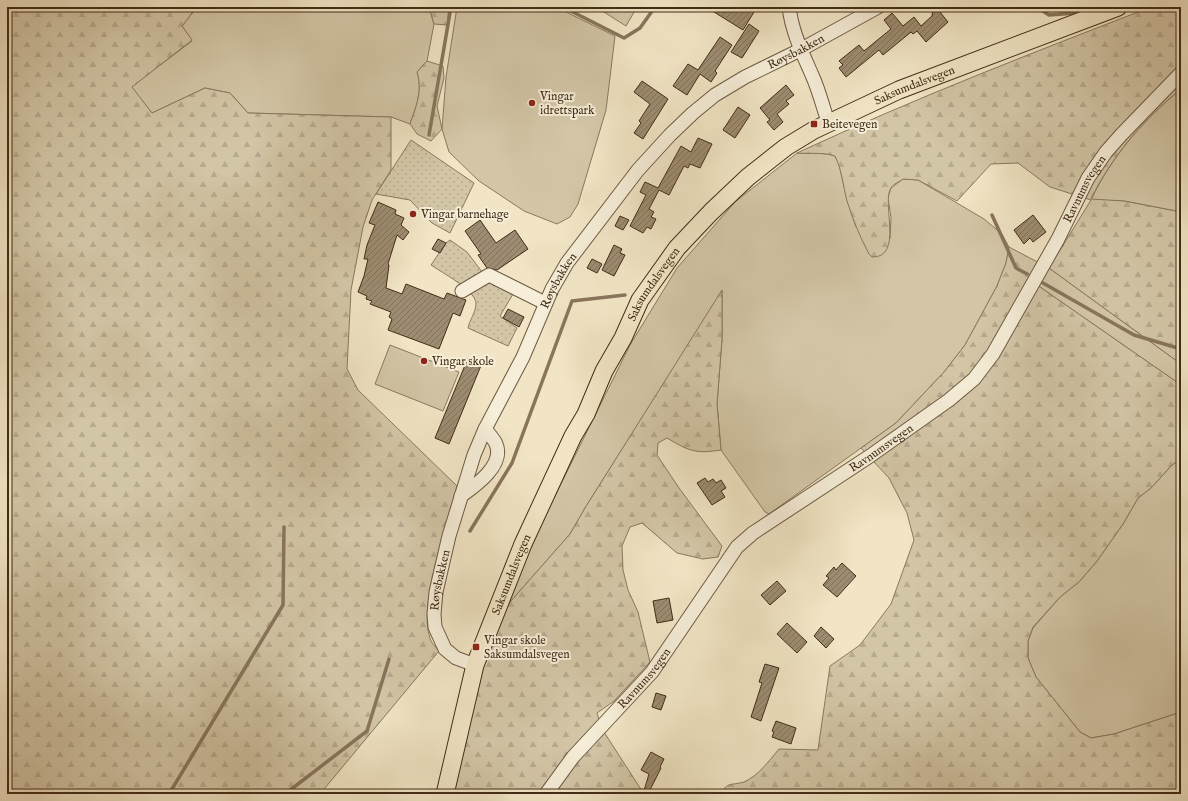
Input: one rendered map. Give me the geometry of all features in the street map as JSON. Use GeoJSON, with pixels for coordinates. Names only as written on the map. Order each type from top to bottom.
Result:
{"type":"FeatureCollection","features":[{"type":"Feature","properties":{"kind":"main road","name":"Saksumdalsvegen"},"geometry":{"type":"LineString","coordinates":[[445,794],[461,718],[475,665],[491,621],[505,592],[543,500],[640,300],[677,248],[729,194],[786,147],[828,122],[899,90],[1118,7]]}},
{"type":"Feature","properties":{"kind":"street"},"geometry":{"type":"LineString","coordinates":[[789,7],[792,27],[800,50],[813,76],[828,122]]}},
{"type":"Feature","properties":{"kind":"street","name":"Røysbakken"},"geometry":{"type":"LineString","coordinates":[[475,665],[456,658],[445,649],[435,627],[434,614],[436,592],[449,536],[461,496],[485,429],[523,356],[545,303],[567,263],[589,232],[638,170],[670,135],[715,95],[752,73],[800,50],[878,7]]}},
{"type":"Feature","properties":{"kind":"street","name":"Ravnumsvegen"},"geometry":{"type":"LineString","coordinates":[[546,794],[573,757],[652,672],[737,547],[753,534],[876,452],[949,400],[979,374],[993,354],[1058,239],[1088,178],[1106,152],[1121,135],[1181,73]]}},
{"type":"Feature","properties":{"kind":"street"},"geometry":{"type":"LineString","coordinates":[[462,291],[489,276],[545,303]]}},
{"type":"Feature","properties":{"kind":"street"},"geometry":{"type":"LineString","coordinates":[[461,496],[479,483],[495,463],[498,453],[496,445],[485,429]]}},
{"type":"Feature","properties":{"kind":"green space"},"geometry":{"type":"Polygon","coordinates":[[[7,7],[197,7],[182,26],[192,40],[132,87],[152,113],[205,88],[230,93],[248,113],[391,117],[391,170],[372,200],[363,227],[351,290],[347,369],[358,390],[457,486],[441,541],[428,606],[427,624],[430,638],[432,643],[439,651],[320,794],[7,794],[7,7]]]}},
{"type":"Feature","properties":{"kind":"green space"},"geometry":{"type":"Polygon","coordinates":[[[197,7],[429,7],[434,24],[427,61],[417,72],[419,79],[419,92],[410,124],[391,117],[248,113],[230,93],[205,88],[152,113],[131,87],[192,41],[182,26],[197,7]]]}},
{"type":"Feature","properties":{"kind":"green space"},"geometry":{"type":"Polygon","coordinates":[[[429,7],[449,7],[447,25],[434,24],[429,7]]]}},
{"type":"Feature","properties":{"kind":"green space"},"geometry":{"type":"Polygon","coordinates":[[[457,7],[556,7],[615,36],[606,110],[578,204],[570,217],[557,224],[524,211],[479,181],[449,152],[442,129],[446,77],[457,7]]]}},
{"type":"Feature","properties":{"kind":"green space"},"geometry":{"type":"Polygon","coordinates":[[[596,7],[637,7],[626,26],[596,7]]]}},
{"type":"Feature","properties":{"kind":"green space"},"geometry":{"type":"Polygon","coordinates":[[[1151,7],[1181,7],[1181,89],[1142,125],[1130,139],[1108,168],[1091,199],[1124,201],[1181,212],[1181,364],[1049,268],[1091,200],[1050,187],[1018,163],[991,164],[957,201],[918,180],[903,179],[896,183],[891,188],[889,195],[888,205],[890,228],[887,249],[882,255],[872,257],[869,254],[852,215],[835,156],[797,153],[929,95],[1151,7]]]}},
{"type":"Feature","properties":{"kind":"green space"},"geometry":{"type":"Polygon","coordinates":[[[427,61],[443,66],[444,78],[437,106],[442,129],[431,141],[417,134],[410,124],[419,92],[419,79],[417,72],[427,61]]]}},
{"type":"Feature","properties":{"kind":"green space"},"geometry":{"type":"Polygon","coordinates":[[[1181,89],[1181,212],[1124,201],[1091,200],[1108,169],[1130,139],[1168,100],[1181,89]]]}},
{"type":"Feature","properties":{"kind":"green space"},"geometry":{"type":"Polygon","coordinates":[[[411,140],[474,183],[450,233],[432,223],[410,200],[376,194],[411,140]]]}},
{"type":"Feature","properties":{"kind":"green space"},"geometry":{"type":"Polygon","coordinates":[[[797,153],[835,156],[839,164],[847,200],[856,227],[890,239],[891,218],[888,197],[891,188],[903,179],[918,180],[984,219],[1002,234],[1009,247],[1006,263],[997,286],[965,345],[944,372],[896,423],[769,514],[765,512],[721,450],[717,404],[722,339],[722,291],[570,534],[503,610],[535,536],[630,345],[677,268],[735,202],[797,153]]]}},
{"type":"Feature","properties":{"kind":"green space"},"geometry":{"type":"Polygon","coordinates":[[[450,240],[467,252],[488,280],[513,294],[500,316],[517,328],[508,346],[468,328],[476,307],[475,299],[465,288],[431,265],[446,243],[450,240]]]}},
{"type":"Feature","properties":{"kind":"green space"},"geometry":{"type":"Polygon","coordinates":[[[1009,247],[1049,268],[1037,285],[1181,385],[1181,458],[1171,466],[1151,488],[1138,498],[1123,524],[1097,561],[1079,582],[1060,597],[1033,627],[1028,641],[1028,658],[1036,677],[1080,732],[1091,738],[1114,734],[1181,712],[1181,794],[719,794],[728,786],[744,782],[754,776],[779,749],[818,750],[830,666],[860,645],[891,604],[914,540],[907,513],[889,478],[861,448],[896,423],[944,372],[965,345],[997,286],[1006,263],[1009,247]]]}},
{"type":"Feature","properties":{"kind":"green space"},"geometry":{"type":"Polygon","coordinates":[[[1049,268],[1181,364],[1181,385],[1037,285],[1049,268]]]}},
{"type":"Feature","properties":{"kind":"green space"},"geometry":{"type":"Polygon","coordinates":[[[722,290],[722,339],[717,404],[721,450],[705,452],[687,449],[667,438],[658,443],[657,455],[679,488],[722,546],[718,557],[703,559],[677,553],[642,523],[630,527],[622,546],[623,570],[628,590],[638,612],[650,662],[614,701],[597,713],[602,729],[644,794],[450,794],[484,662],[503,610],[570,534],[722,290]]]}},
{"type":"Feature","properties":{"kind":"green space"},"geometry":{"type":"Polygon","coordinates":[[[390,345],[459,372],[443,411],[375,384],[390,345]]]}},
{"type":"Feature","properties":{"kind":"green space"},"geometry":{"type":"Polygon","coordinates":[[[1181,458],[1181,712],[1114,734],[1091,738],[1080,732],[1036,677],[1028,658],[1028,641],[1033,628],[1060,597],[1079,582],[1097,561],[1123,524],[1138,498],[1151,488],[1171,466],[1181,458]]]}},
{"type":"Feature","properties":{"kind":"building"},"geometry":{"type":"Polygon","coordinates":[[[706,7],[753,7],[750,10],[754,12],[743,30],[706,7]]]}},
{"type":"Feature","properties":{"kind":"building"},"geometry":{"type":"Polygon","coordinates":[[[933,7],[936,7],[948,22],[926,42],[917,31],[913,34],[911,32],[883,55],[879,50],[846,77],[839,68],[843,65],[839,61],[859,45],[864,51],[891,29],[884,20],[892,13],[903,26],[914,17],[921,26],[932,16],[933,7]]]}},
{"type":"Feature","properties":{"kind":"building"},"geometry":{"type":"Polygon","coordinates":[[[749,24],[759,31],[742,58],[731,52],[749,24]]]}},
{"type":"Feature","properties":{"kind":"building"},"geometry":{"type":"Polygon","coordinates":[[[720,37],[732,45],[715,71],[717,73],[711,82],[700,74],[687,95],[673,86],[688,64],[698,70],[720,37]]]}},
{"type":"Feature","properties":{"kind":"building"},"geometry":{"type":"Polygon","coordinates":[[[642,81],[668,99],[643,139],[634,133],[641,123],[639,121],[650,104],[634,92],[642,81]]]}},
{"type":"Feature","properties":{"kind":"building"},"geometry":{"type":"Polygon","coordinates":[[[786,85],[794,95],[786,101],[789,104],[777,114],[783,122],[774,130],[767,122],[770,120],[760,108],[786,85]]]}},
{"type":"Feature","properties":{"kind":"building"},"geometry":{"type":"Polygon","coordinates":[[[738,107],[750,115],[735,138],[723,130],[738,107]]]}},
{"type":"Feature","properties":{"kind":"building"},"geometry":{"type":"Polygon","coordinates":[[[698,138],[712,144],[700,168],[690,164],[688,168],[684,166],[669,195],[659,190],[649,209],[654,212],[651,217],[656,219],[651,229],[647,227],[643,233],[630,226],[646,195],[640,192],[645,182],[658,188],[681,146],[691,152],[698,138]]]}},
{"type":"Feature","properties":{"kind":"building"},"geometry":{"type":"Polygon","coordinates":[[[378,202],[396,210],[395,214],[404,218],[401,225],[409,232],[403,240],[397,235],[388,264],[386,288],[402,294],[406,284],[444,299],[447,293],[466,300],[460,316],[453,313],[439,349],[388,330],[392,319],[389,317],[391,312],[370,304],[372,301],[366,299],[367,296],[358,292],[368,259],[364,259],[367,245],[375,225],[369,223],[378,202]]]}},
{"type":"Feature","properties":{"kind":"building"},"geometry":{"type":"Polygon","coordinates":[[[1033,215],[1046,232],[1033,242],[1030,238],[1024,244],[1014,230],[1033,215]]]}},
{"type":"Feature","properties":{"kind":"building"},"geometry":{"type":"Polygon","coordinates":[[[620,216],[629,220],[623,230],[615,226],[620,216]]]}},
{"type":"Feature","properties":{"kind":"building"},"geometry":{"type":"Polygon","coordinates":[[[480,220],[496,243],[515,230],[528,249],[497,270],[487,268],[478,255],[481,254],[465,231],[480,220]]]}},
{"type":"Feature","properties":{"kind":"building"},"geometry":{"type":"Polygon","coordinates":[[[438,239],[446,243],[440,253],[432,249],[438,239]]]}},
{"type":"Feature","properties":{"kind":"building"},"geometry":{"type":"Polygon","coordinates":[[[614,245],[622,249],[620,253],[625,255],[614,276],[602,270],[614,245]]]}},
{"type":"Feature","properties":{"kind":"building"},"geometry":{"type":"Polygon","coordinates":[[[592,259],[602,264],[597,273],[587,268],[592,259]]]}},
{"type":"Feature","properties":{"kind":"building"},"geometry":{"type":"Polygon","coordinates":[[[508,309],[524,317],[519,327],[503,318],[508,309]]]}},
{"type":"Feature","properties":{"kind":"building"},"geometry":{"type":"Polygon","coordinates":[[[468,358],[482,363],[449,444],[435,438],[468,358]]]}},
{"type":"Feature","properties":{"kind":"building"},"geometry":{"type":"Polygon","coordinates":[[[705,478],[708,482],[713,479],[716,483],[721,480],[726,488],[721,491],[725,497],[712,505],[697,483],[705,478]]]}},
{"type":"Feature","properties":{"kind":"building"},"geometry":{"type":"Polygon","coordinates":[[[842,563],[856,576],[837,597],[823,585],[829,578],[826,576],[834,567],[836,570],[842,563]]]}},
{"type":"Feature","properties":{"kind":"building"},"geometry":{"type":"Polygon","coordinates":[[[777,581],[786,591],[770,605],[761,595],[777,581]]]}},
{"type":"Feature","properties":{"kind":"building"},"geometry":{"type":"Polygon","coordinates":[[[669,598],[673,620],[657,623],[653,601],[669,598]]]}},
{"type":"Feature","properties":{"kind":"building"},"geometry":{"type":"Polygon","coordinates":[[[787,623],[807,642],[797,653],[777,634],[787,623]]]}},
{"type":"Feature","properties":{"kind":"building"},"geometry":{"type":"Polygon","coordinates":[[[821,627],[834,639],[826,648],[814,636],[821,627]]]}},
{"type":"Feature","properties":{"kind":"building"},"geometry":{"type":"Polygon","coordinates":[[[765,664],[779,668],[761,721],[751,717],[762,683],[759,682],[765,664]]]}},
{"type":"Feature","properties":{"kind":"building"},"geometry":{"type":"Polygon","coordinates":[[[656,693],[666,696],[661,710],[652,707],[656,693]]]}},
{"type":"Feature","properties":{"kind":"building"},"geometry":{"type":"Polygon","coordinates":[[[776,721],[796,728],[791,744],[772,737],[774,732],[772,731],[776,721]]]}},
{"type":"Feature","properties":{"kind":"building"},"geometry":{"type":"Polygon","coordinates":[[[651,752],[664,759],[648,794],[643,794],[649,774],[641,770],[651,752]]]}},
{"type":"Feature","properties":{"kind":"waterway"},"geometry":{"type":"LineString","coordinates":[[429,135],[451,7]]}},
{"type":"Feature","properties":{"kind":"waterway"},"geometry":{"type":"LineString","coordinates":[[563,7],[624,38],[640,28],[655,7]]}},
{"type":"Feature","properties":{"kind":"waterway"},"geometry":{"type":"LineString","coordinates":[[1037,7],[1049,15],[1076,13],[1091,7]]}},
{"type":"Feature","properties":{"kind":"waterway"},"geometry":{"type":"LineString","coordinates":[[992,215],[1016,268],[1027,274]]}},
{"type":"Feature","properties":{"kind":"waterway"},"geometry":{"type":"LineString","coordinates":[[1043,283],[1134,335],[1181,349]]}},
{"type":"Feature","properties":{"kind":"waterway"},"geometry":{"type":"LineString","coordinates":[[470,531],[512,463],[572,301],[625,295]]}},
{"type":"Feature","properties":{"kind":"waterway"},"geometry":{"type":"LineString","coordinates":[[169,794],[283,605],[284,527]]}},
{"type":"Feature","properties":{"kind":"waterway"},"geometry":{"type":"LineString","coordinates":[[285,794],[367,731],[389,659]]}},
{"type":"Feature","properties":{"kind":"place","name":"Vingar idrettspark"},"geometry":{"type":"Point","coordinates":[532,103]}},
{"type":"Feature","properties":{"kind":"place","name":"Beitevegen"},"geometry":{"type":"Point","coordinates":[814,124]}},
{"type":"Feature","properties":{"kind":"place","name":"Vingar barnehage"},"geometry":{"type":"Point","coordinates":[413,214]}},
{"type":"Feature","properties":{"kind":"place","name":"Vingar skole"},"geometry":{"type":"Point","coordinates":[424,361]}},
{"type":"Feature","properties":{"kind":"place","name":"Vingar skole Saksumdalsvegen"},"geometry":{"type":"Point","coordinates":[476,647]}}]}
